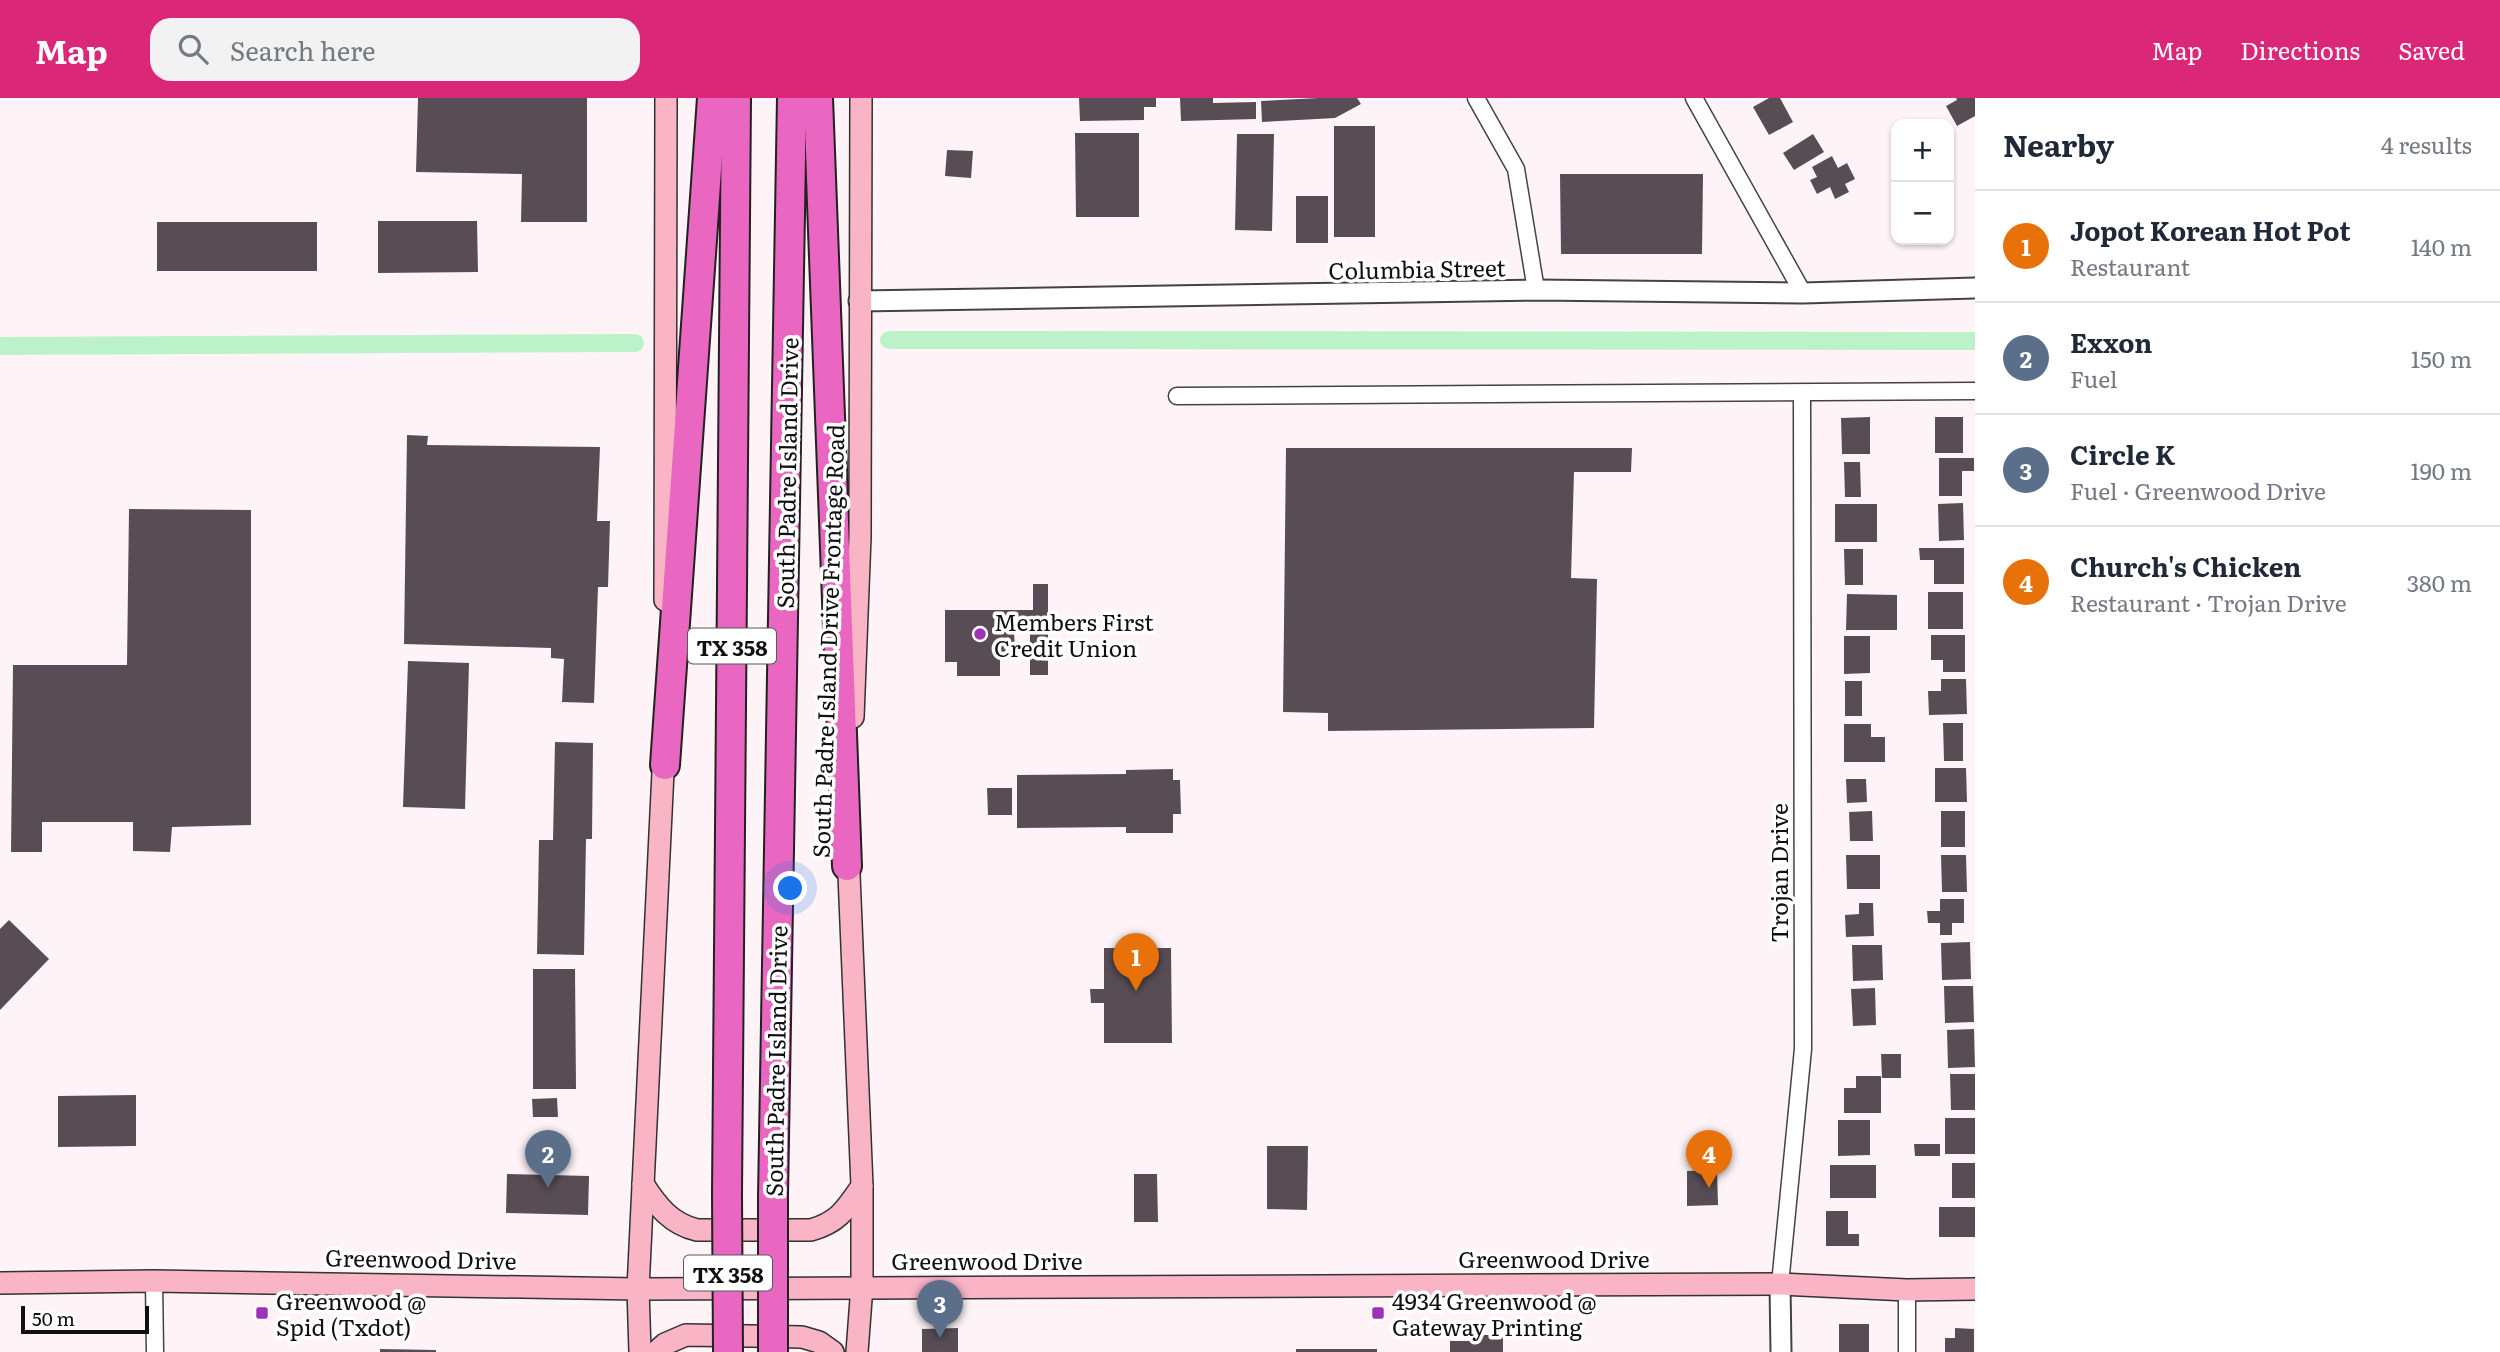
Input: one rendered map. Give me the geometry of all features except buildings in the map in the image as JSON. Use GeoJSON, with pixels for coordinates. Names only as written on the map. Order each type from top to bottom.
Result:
{"type":"FeatureCollection","features":[{"type":"Feature","properties":{"kind":"highway"},"geometry":{"type":"LineString","coordinates":[[664,765],[712,98]]}},
{"type":"Feature","properties":{"kind":"highway","name":"South Padre Island Drive"},"geometry":{"type":"LineString","coordinates":[[728,1352],[736,98]]}},
{"type":"Feature","properties":{"kind":"highway","name":"South Padre Island Drive"},"geometry":{"type":"LineString","coordinates":[[773,1352],[773,1196],[792,98]]}},
{"type":"Feature","properties":{"kind":"highway"},"geometry":{"type":"LineString","coordinates":[[818,98],[848,866]]}},
{"type":"Feature","properties":{"kind":"main road"},"geometry":{"type":"LineString","coordinates":[[640,1352],[639,1289],[643,1184],[664,765],[666,98]]}},
{"type":"Feature","properties":{"kind":"main road","name":"South Padre Island Drive Frontage Road"},"geometry":{"type":"LineString","coordinates":[[857,1352],[862,1286],[862,1186],[848,866],[860,537],[861,98]]}},
{"type":"Feature","properties":{"kind":"main road"},"geometry":{"type":"LineString","coordinates":[[643,1184],[668,1217],[682,1227],[697,1230],[811,1230],[829,1224],[842,1214],[862,1186]]}},
{"type":"Feature","properties":{"kind":"main road","name":"Greenwood Drive"},"geometry":{"type":"LineString","coordinates":[[0,1283],[154,1281],[639,1289],[1780,1284],[1907,1290],[1975,1289]]}},
{"type":"Feature","properties":{"kind":"main road"},"geometry":{"type":"LineString","coordinates":[[656,1352],[665,1344],[686,1335],[699,1335],[802,1337],[819,1342],[833,1352]]}},
{"type":"Feature","properties":{"kind":"street"},"geometry":{"type":"LineString","coordinates":[[1476,98],[1516,169],[1536,290]]}},
{"type":"Feature","properties":{"kind":"street"},"geometry":{"type":"LineString","coordinates":[[1694,98],[1803,293]]}},
{"type":"Feature","properties":{"kind":"street","name":"Columbia Street"},"geometry":{"type":"LineString","coordinates":[[859,301],[1536,290],[1803,293],[1975,288]]}},
{"type":"Feature","properties":{"kind":"street"},"geometry":{"type":"LineString","coordinates":[[1177,396],[1975,391]]}},
{"type":"Feature","properties":{"kind":"street","name":"Trojan Drive"},"geometry":{"type":"LineString","coordinates":[[1781,1352],[1780,1284],[1803,1049],[1802,394]]}},
{"type":"Feature","properties":{"kind":"street"},"geometry":{"type":"LineString","coordinates":[[154,1281],[155,1352]]}},
{"type":"Feature","properties":{"kind":"street"},"geometry":{"type":"LineString","coordinates":[[1907,1290],[1907,1352]]}},
{"type":"Feature","properties":{"kind":"waterway"},"geometry":{"type":"LineString","coordinates":[[889,340],[1975,341]]}},
{"type":"Feature","properties":{"kind":"waterway"},"geometry":{"type":"LineString","coordinates":[[0,346],[635,343]]}},
{"type":"Feature","properties":{"kind":"place","name":"Members First Credit Union"},"geometry":{"type":"Point","coordinates":[980,634]}},
{"type":"Feature","properties":{"kind":"place","name":"Jopot Korean Hot Pot"},"geometry":{"type":"Point","coordinates":[1136,991]}},
{"type":"Feature","properties":{"kind":"place","name":"Exxon"},"geometry":{"type":"Point","coordinates":[548,1188]}},
{"type":"Feature","properties":{"kind":"place","name":"Church's Chicken"},"geometry":{"type":"Point","coordinates":[1709,1188]}},
{"type":"Feature","properties":{"kind":"place","name":"Greenwood @ Spid (Txdot)"},"geometry":{"type":"Point","coordinates":[262,1313]}},
{"type":"Feature","properties":{"kind":"place","name":"4934 Greenwood @ Gateway Printing"},"geometry":{"type":"Point","coordinates":[1378,1313]}},
{"type":"Feature","properties":{"kind":"place","name":"Circle K"},"geometry":{"type":"Point","coordinates":[940,1338]}}]}
